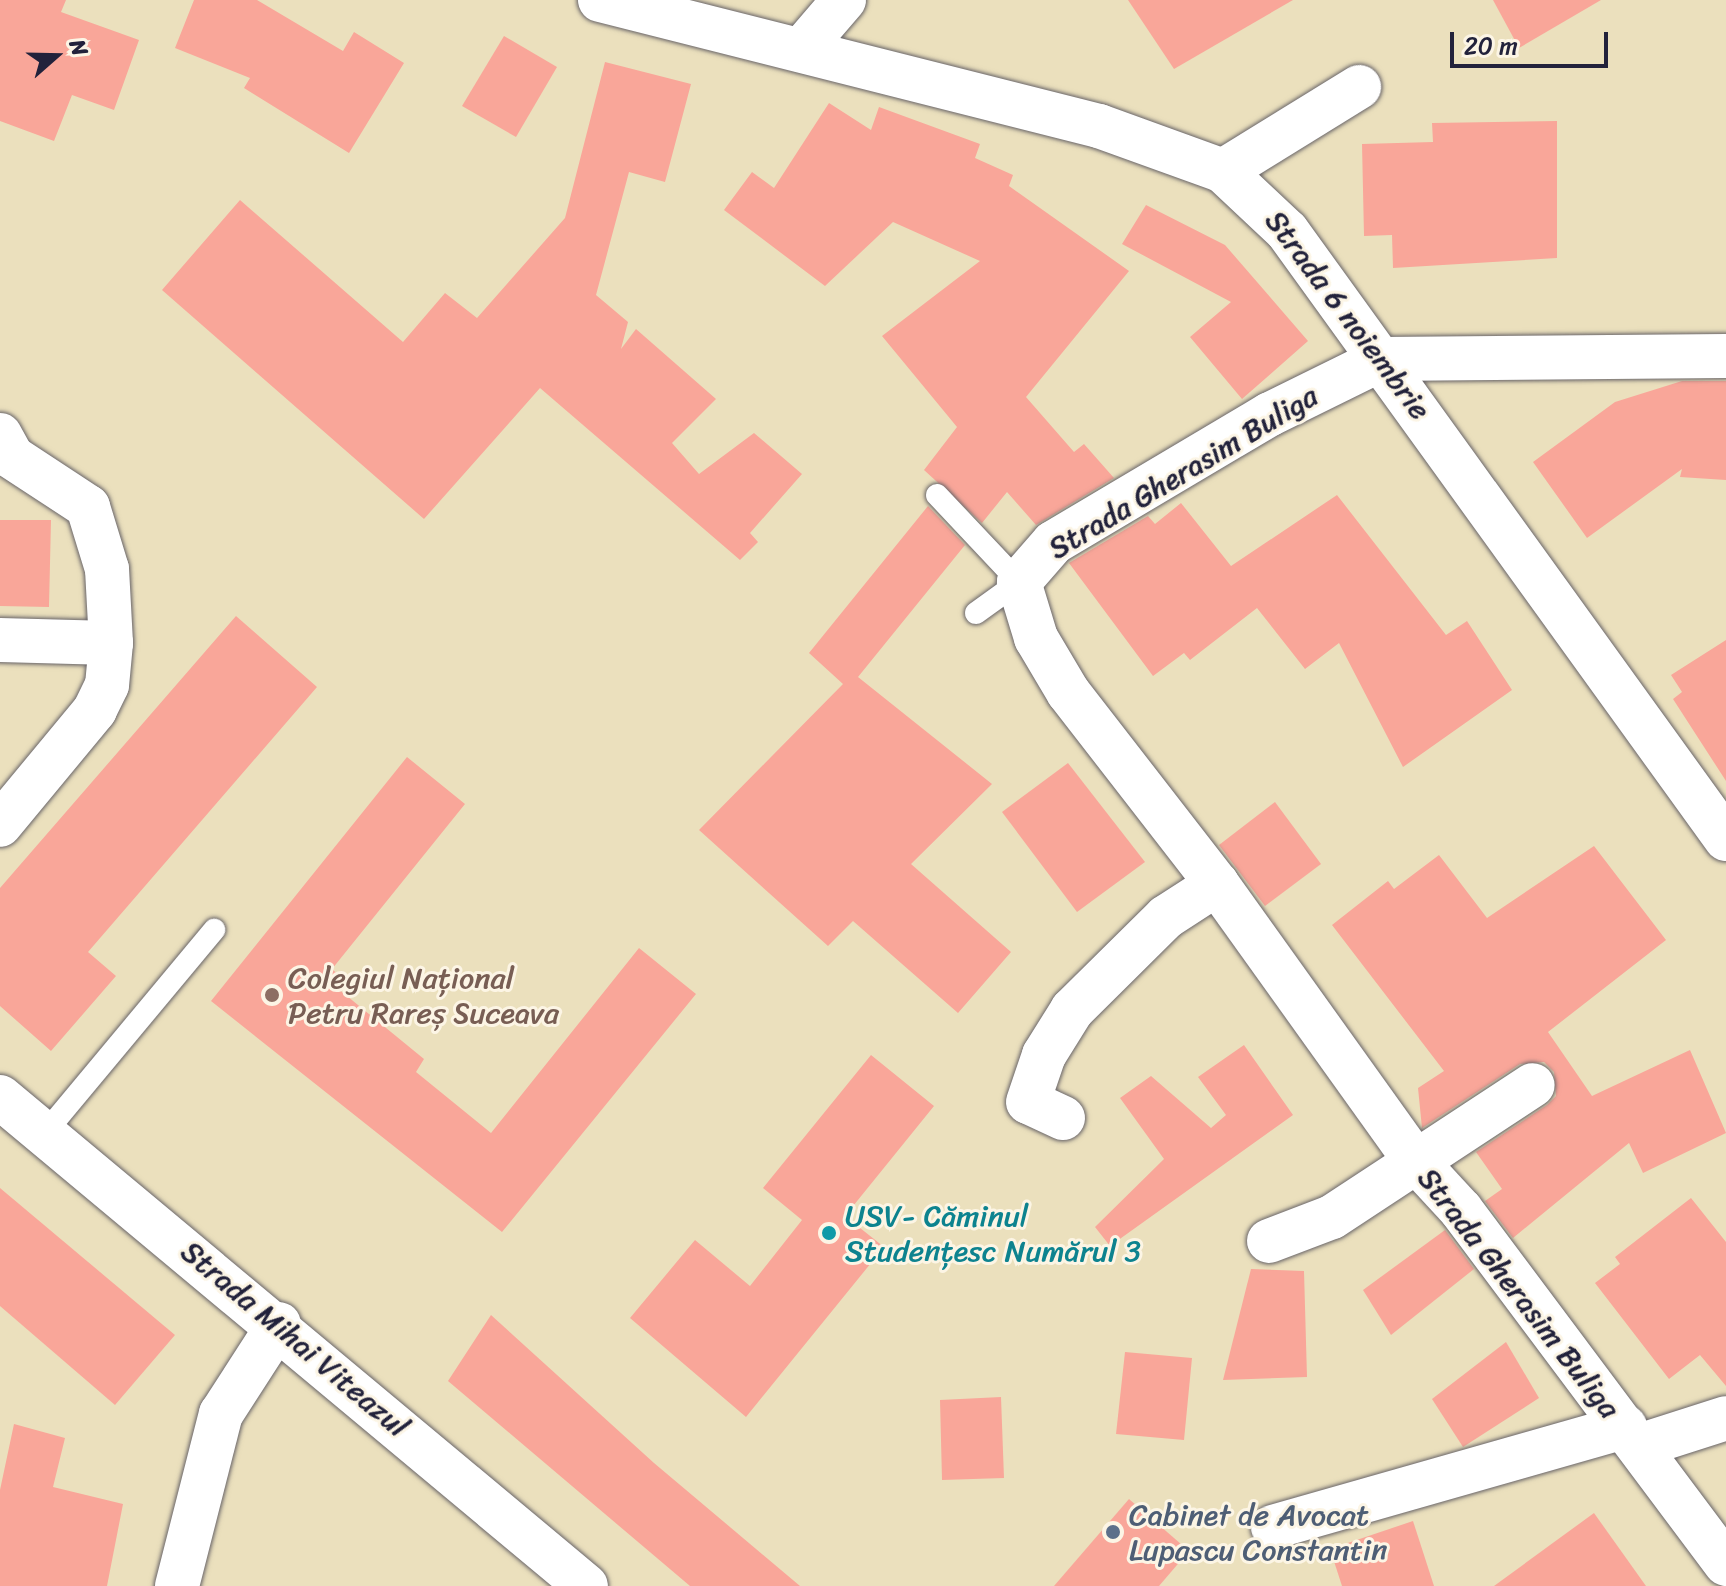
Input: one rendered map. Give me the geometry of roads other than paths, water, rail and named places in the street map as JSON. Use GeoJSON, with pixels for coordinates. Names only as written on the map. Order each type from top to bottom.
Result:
{"type":"FeatureCollection","features":[{"type":"Feature","properties":{"kind":"street","name":"Strada 6 noiembrie"},"geometry":{"type":"LineString","coordinates":[[600,0],[1099,126],[1223,171],[1279,222],[1382,359],[1726,839]]}},
{"type":"Feature","properties":{"kind":"street"},"geometry":{"type":"LineString","coordinates":[[801,50],[844,0]]}},
{"type":"Feature","properties":{"kind":"street"},"geometry":{"type":"LineString","coordinates":[[1223,171],[1359,87]]}},
{"type":"Feature","properties":{"kind":"street"},"geometry":{"type":"LineString","coordinates":[[1382,359],[1726,356]]}},
{"type":"Feature","properties":{"kind":"street","name":"Strada Gherasim Buliga"},"geometry":{"type":"LineString","coordinates":[[1382,359],[1270,414],[1066,535],[1019,582],[1036,638],[1068,692],[1217,884],[1414,1159],[1461,1210],[1726,1564]]}},
{"type":"Feature","properties":{"kind":"street"},"geometry":{"type":"LineString","coordinates":[[0,435],[12,457],[88,507],[107,569],[111,643],[95,710],[0,825]]}},
{"type":"Feature","properties":{"kind":"street"},"geometry":{"type":"LineString","coordinates":[[0,640],[111,643]]}},
{"type":"Feature","properties":{"kind":"street"},"geometry":{"type":"LineString","coordinates":[[1063,1118],[1028,1102],[1044,1055],[1072,1010],[1146,934],[1217,884]]}},
{"type":"Feature","properties":{"kind":"street","name":"Strada Gherasim Buliga"},"geometry":{"type":"LineString","coordinates":[[1269,1241],[1332,1217],[1414,1159],[1533,1085]]}},
{"type":"Feature","properties":{"kind":"street","name":"Strada Mihai Viteazul"},"geometry":{"type":"LineString","coordinates":[[0,1097],[279,1324],[568,1580]]}},
{"type":"Feature","properties":{"kind":"street"},"geometry":{"type":"LineString","coordinates":[[177,1586],[221,1414],[279,1324]]}},
{"type":"Feature","properties":{"kind":"street","name":"Strada Gherasim Buliga"},"geometry":{"type":"LineString","coordinates":[[1273,1527],[1632,1436],[1726,1418]]}},
{"type":"Feature","properties":{"kind":"lane"},"geometry":{"type":"LineString","coordinates":[[937,495],[1019,582],[976,613]]}},
{"type":"Feature","properties":{"kind":"lane"},"geometry":{"type":"LineString","coordinates":[[44,1134],[214,930]]}},
{"type":"Feature","properties":{"kind":"place","name":"Colegiul Național Petru Rareș Suceava"},"geometry":{"type":"Point","coordinates":[272,995]}},
{"type":"Feature","properties":{"kind":"place","name":"USV- Căminul Studențesc Numărul 3"},"geometry":{"type":"Point","coordinates":[829,1233]}},
{"type":"Feature","properties":{"kind":"place","name":"Cabinet de Avocat Lupascu Constantin"},"geometry":{"type":"Point","coordinates":[1113,1532]}}]}
